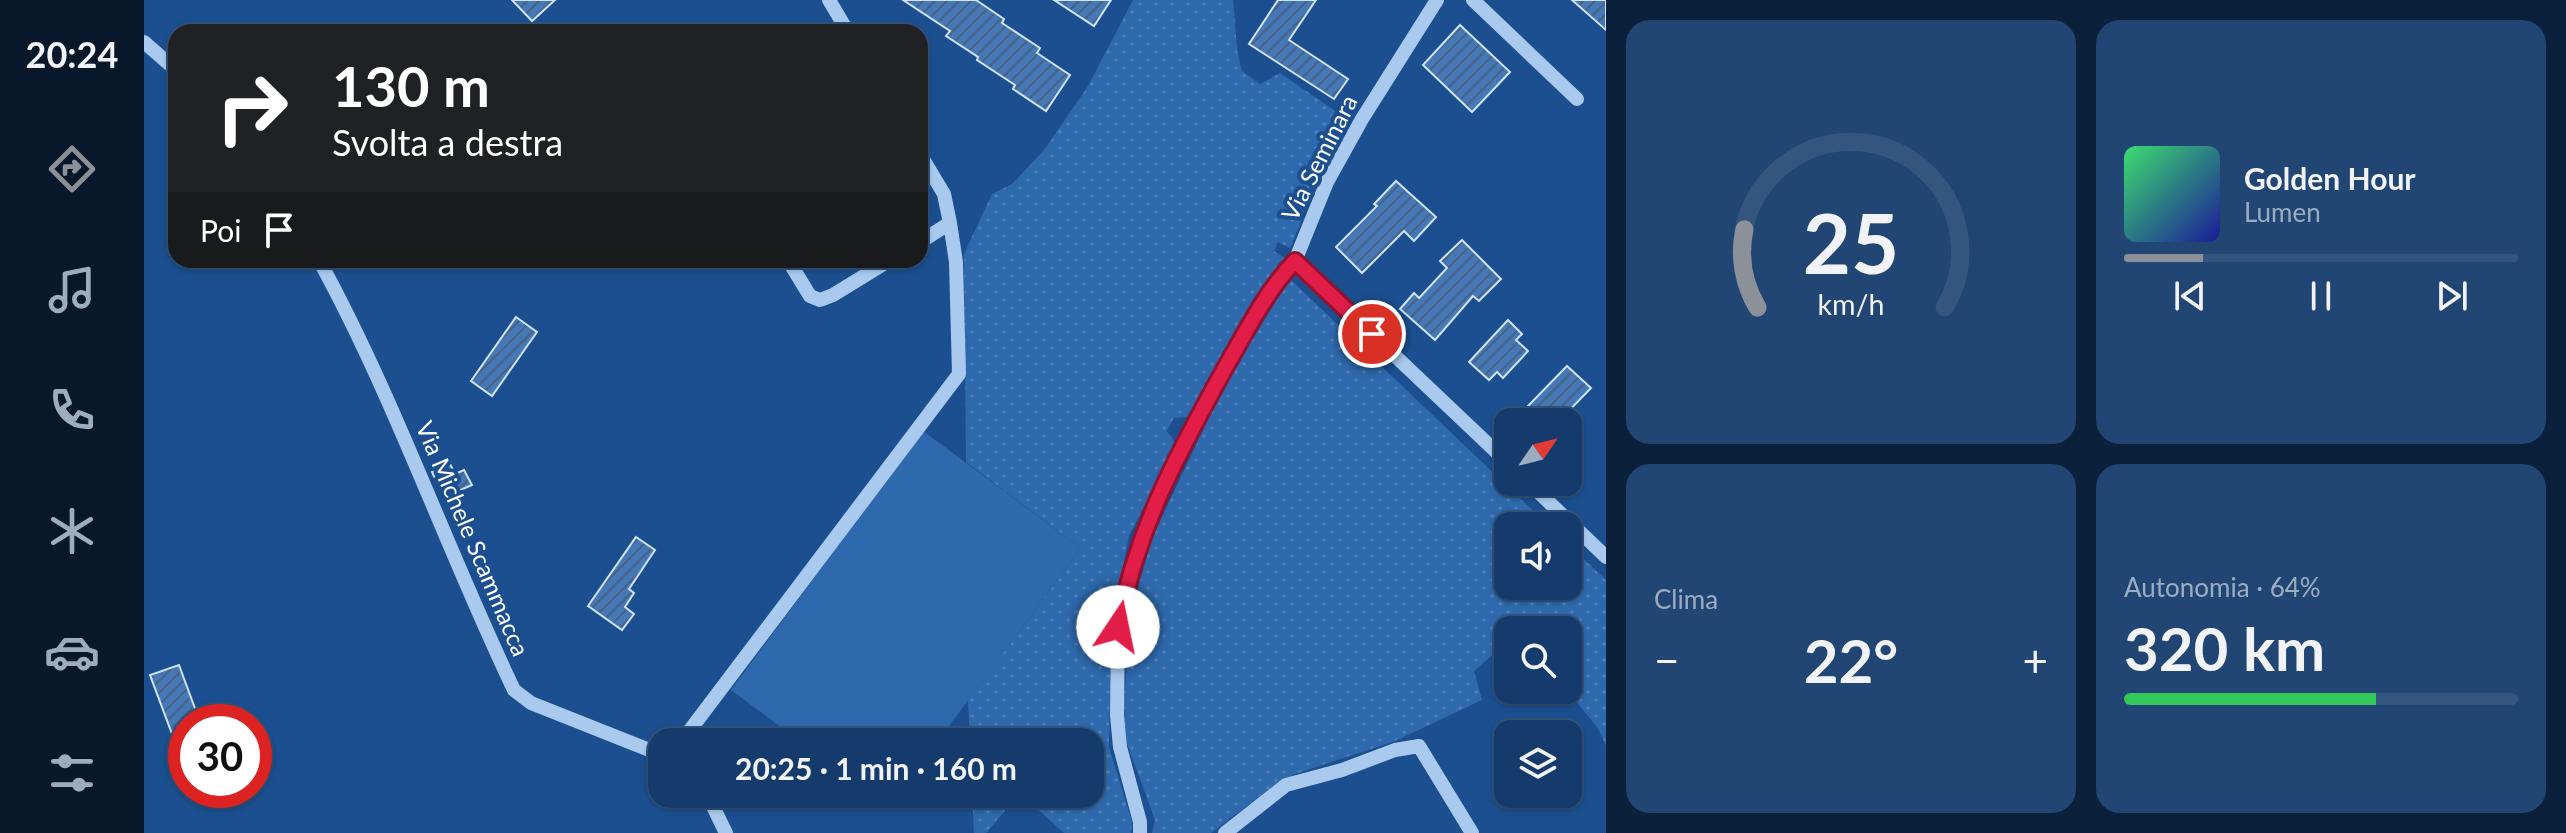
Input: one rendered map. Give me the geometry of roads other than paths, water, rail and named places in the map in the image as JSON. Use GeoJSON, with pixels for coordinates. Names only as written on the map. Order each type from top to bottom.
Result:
{"type":"FeatureCollection","features":[{"type":"Feature","properties":{"kind":"street"},"geometry":{"type":"LineString","coordinates":[[829,0],[843,24]]}},
{"type":"Feature","properties":{"kind":"street","name":"Via Seminara"},"geometry":{"type":"LineString","coordinates":[[1140,833],[1140,822],[1120,747],[1117,715],[1118,627],[1127,579],[1146,522],[1188,435],[1247,330],[1283,274],[1295,261],[1334,169],[1378,92],[1437,0]]}},
{"type":"Feature","properties":{"kind":"street"},"geometry":{"type":"LineString","coordinates":[[1473,0],[1577,99]]}},
{"type":"Feature","properties":{"kind":"street"},"geometry":{"type":"LineString","coordinates":[[144,42],[168,63]]}},
{"type":"Feature","properties":{"kind":"street"},"geometry":{"type":"LineString","coordinates":[[692,728],[959,374],[956,262],[944,194],[928,167]]}},
{"type":"Feature","properties":{"kind":"street"},"geometry":{"type":"LineString","coordinates":[[928,237],[950,223]]}},
{"type":"Feature","properties":{"kind":"street"},"geometry":{"type":"LineString","coordinates":[[1295,261],[1494,450]]}},
{"type":"Feature","properties":{"kind":"street","name":"Via Michele Scammacca"},"geometry":{"type":"LineString","coordinates":[[323,268],[411,451],[514,690],[531,703],[648,749]]}},
{"type":"Feature","properties":{"kind":"street"},"geometry":{"type":"LineString","coordinates":[[793,268],[810,296],[820,300],[877,268]]}},
{"type":"Feature","properties":{"kind":"street"},"geometry":{"type":"LineString","coordinates":[[1543,496],[1606,557]]}},
{"type":"Feature","properties":{"kind":"street"},"geometry":{"type":"LineString","coordinates":[[1225,833],[1286,785],[1342,770],[1395,750],[1419,746],[1472,833]]}},
{"type":"Feature","properties":{"kind":"street"},"geometry":{"type":"LineString","coordinates":[[714,808],[726,833]]}}]}
